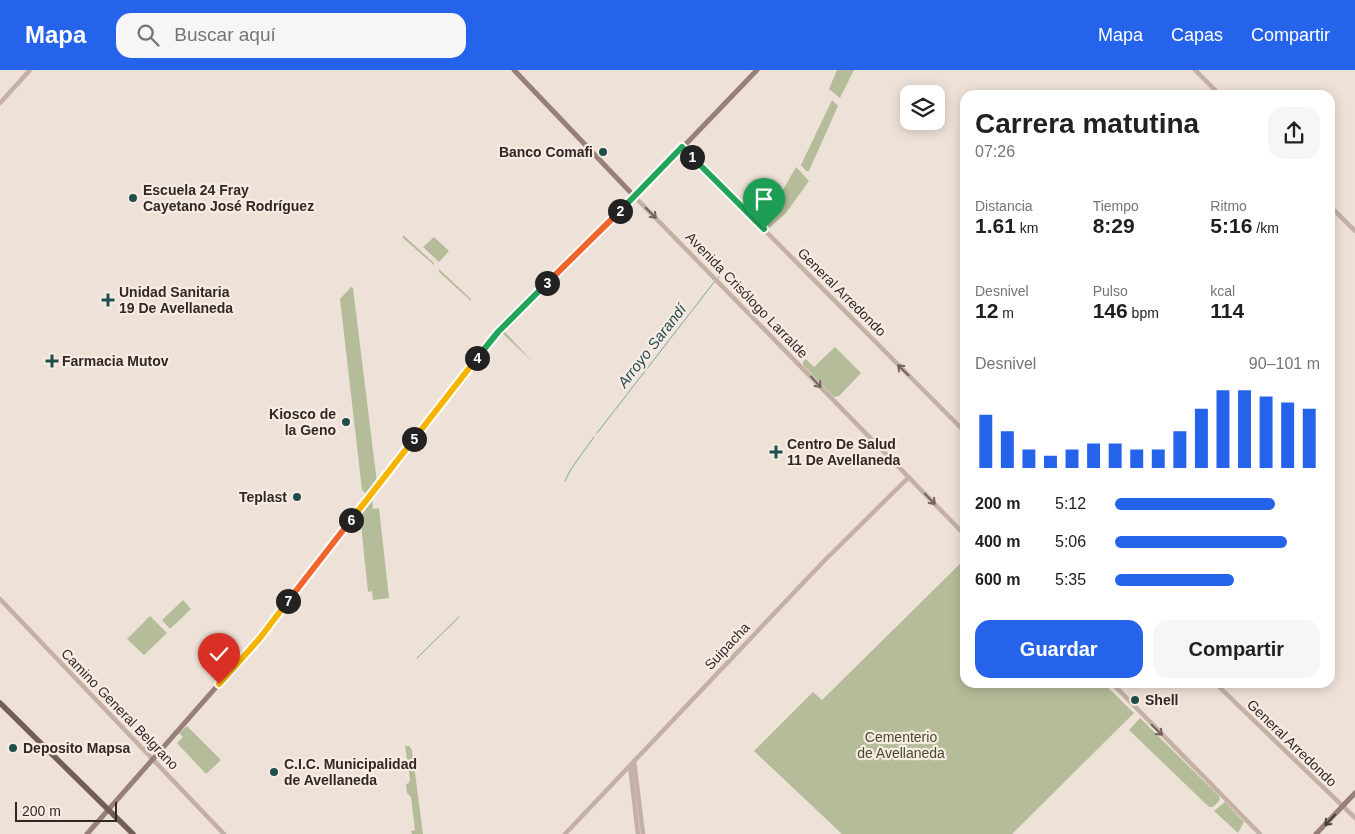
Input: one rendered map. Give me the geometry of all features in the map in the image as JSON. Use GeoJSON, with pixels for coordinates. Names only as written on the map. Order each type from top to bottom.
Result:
{"type":"FeatureCollection","features":[{"type":"Feature","properties":{"kind":"main road","name":"Avenida Crisólogo Larralde"},"geometry":{"type":"LineString","coordinates":[[514,70],[635,197]]}},
{"type":"Feature","properties":{"kind":"main road"},"geometry":{"type":"LineString","coordinates":[[88,834],[152,758],[260,638],[498,332],[635,197],[757,70]]}},
{"type":"Feature","properties":{"kind":"main road"},"geometry":{"type":"LineString","coordinates":[[0,703],[133,834]]}},
{"type":"Feature","properties":{"kind":"main road"},"geometry":{"type":"LineString","coordinates":[[1316,834],[1355,793]]}},
{"type":"Feature","properties":{"kind":"street"},"geometry":{"type":"LineString","coordinates":[[0,103],[30,70]]}},
{"type":"Feature","properties":{"kind":"street"},"geometry":{"type":"LineString","coordinates":[[1195,70],[1215,90]]}},
{"type":"Feature","properties":{"kind":"street","name":"General Arredondo"},"geometry":{"type":"LineString","coordinates":[[682,147],[960,427]]}},
{"type":"Feature","properties":{"kind":"street","name":"Avenida Crisólogo Larralde"},"geometry":{"type":"LineString","coordinates":[[635,197],[960,530]]}},
{"type":"Feature","properties":{"kind":"street"},"geometry":{"type":"LineString","coordinates":[[1335,211],[1355,231]]}},
{"type":"Feature","properties":{"kind":"street","name":"Suipacha"},"geometry":{"type":"LineString","coordinates":[[564,834],[823,562],[909,477]]}},
{"type":"Feature","properties":{"kind":"street","name":"Camino General Belgrano"},"geometry":{"type":"LineString","coordinates":[[0,599],[224,834]]}},
{"type":"Feature","properties":{"kind":"street"},"geometry":{"type":"LineString","coordinates":[[1117,688],[1260,834]]}},
{"type":"Feature","properties":{"kind":"street","name":"General Arredondo"},"geometry":{"type":"LineString","coordinates":[[1220,688],[1355,818]]}},
{"type":"Feature","properties":{"kind":"street"},"geometry":{"type":"LineString","coordinates":[[634,761],[643,834]]}},
{"type":"Feature","properties":{"kind":"street"},"geometry":{"type":"LineString","coordinates":[[630,766],[638,834]]}},
{"type":"Feature","properties":{"kind":"green space"},"geometry":{"type":"Polygon","coordinates":[[[837,70],[854,70],[840,98],[829,89],[837,70]]]}},
{"type":"Feature","properties":{"kind":"green space"},"geometry":{"type":"Polygon","coordinates":[[[832,100],[838,106],[809,171],[806,171],[801,165],[832,100]]]}},
{"type":"Feature","properties":{"kind":"green space"},"geometry":{"type":"Polygon","coordinates":[[[796,167],[809,181],[786,213],[767,230],[760,223],[772,209],[796,167]]]}},
{"type":"Feature","properties":{"kind":"green space"},"geometry":{"type":"Polygon","coordinates":[[[403,235],[434,263],[434,265],[403,238],[403,235]]]}},
{"type":"Feature","properties":{"kind":"green space"},"geometry":{"type":"Polygon","coordinates":[[[434,237],[449,251],[439,262],[423,247],[434,237]]]}},
{"type":"Feature","properties":{"kind":"green space"},"geometry":{"type":"Polygon","coordinates":[[[439,269],[471,299],[471,301],[439,272],[439,269]]]}},
{"type":"Feature","properties":{"kind":"green space"},"geometry":{"type":"Polygon","coordinates":[[[351,287],[353,288],[377,483],[367,495],[362,490],[340,299],[351,287]]]}},
{"type":"Feature","properties":{"kind":"green space"},"geometry":{"type":"Polygon","coordinates":[[[505,332],[532,361],[503,334],[505,332]]]}},
{"type":"Feature","properties":{"kind":"green space"},"geometry":{"type":"Polygon","coordinates":[[[835,347],[861,373],[839,396],[834,397],[803,365],[803,362],[806,359],[814,367],[835,347]]]}},
{"type":"Feature","properties":{"kind":"green space"},"geometry":{"type":"Polygon","coordinates":[[[372,498],[373,509],[379,508],[389,598],[373,600],[372,591],[368,592],[360,515],[372,498]]]}},
{"type":"Feature","properties":{"kind":"green space","name":"Cementerio de Avellaneda"},"geometry":{"type":"Polygon","coordinates":[[[960,564],[960,688],[1108,688],[1134,713],[1012,834],[842,834],[754,751],[813,692],[822,700],[960,564]]]}},
{"type":"Feature","properties":{"kind":"green space"},"geometry":{"type":"Polygon","coordinates":[[[183,600],[191,609],[170,629],[162,620],[183,600]]]}},
{"type":"Feature","properties":{"kind":"green space"},"geometry":{"type":"Polygon","coordinates":[[[150,616],[167,633],[144,655],[127,639],[150,616]]]}},
{"type":"Feature","properties":{"kind":"green space"},"geometry":{"type":"Polygon","coordinates":[[[1140,718],[1219,796],[1220,800],[1213,807],[1209,807],[1129,730],[1140,718]]]}},
{"type":"Feature","properties":{"kind":"green space"},"geometry":{"type":"Polygon","coordinates":[[[187,726],[221,760],[206,774],[177,743],[183,737],[179,733],[187,726]]]}},
{"type":"Feature","properties":{"kind":"green space"},"geometry":{"type":"Polygon","coordinates":[[[405,746],[409,746],[412,750],[423,834],[412,834],[411,831],[415,830],[411,797],[407,793],[406,784],[409,783],[410,779],[405,746]]]}},
{"type":"Feature","properties":{"kind":"green space"},"geometry":{"type":"Polygon","coordinates":[[[1225,802],[1244,822],[1238,833],[1214,811],[1225,802]]]}},
{"type":"Feature","properties":{"kind":"waterway","name":"Arroyo Sarandí"},"geometry":{"type":"LineString","coordinates":[[718,278],[723,272]]}},
{"type":"Feature","properties":{"kind":"waterway","name":"Arroyo Sarandí"},"geometry":{"type":"LineString","coordinates":[[597,433],[715,281]]}},
{"type":"Feature","properties":{"kind":"waterway","name":"Arroyo Sarandí"},"geometry":{"type":"LineString","coordinates":[[565,481],[571,469],[594,437]]}},
{"type":"Feature","properties":{"kind":"waterway","name":"Arroyo Sarandí"},"geometry":{"type":"LineString","coordinates":[[417,658],[459,617]]}},
{"type":"Feature","properties":{"kind":"place","name":"Banco Comafi"},"geometry":{"type":"Point","coordinates":[603,152]}},
{"type":"Feature","properties":{"kind":"place","name":"Escuela 24 Fray Cayetano José Rodríguez"},"geometry":{"type":"Point","coordinates":[133,198]}},
{"type":"Feature","properties":{"kind":"place","name":"Unidad Sanitaria 19 De Avellaneda"},"geometry":{"type":"Point","coordinates":[108,300]}},
{"type":"Feature","properties":{"kind":"place","name":"Farmacia Mutov"},"geometry":{"type":"Point","coordinates":[52,361]}},
{"type":"Feature","properties":{"kind":"place","name":"Kiosco de la Geno"},"geometry":{"type":"Point","coordinates":[346,422]}},
{"type":"Feature","properties":{"kind":"place","name":"Centro De Salud 11 De Avellaneda"},"geometry":{"type":"Point","coordinates":[776,452]}},
{"type":"Feature","properties":{"kind":"place","name":"Teplast"},"geometry":{"type":"Point","coordinates":[297,497]}},
{"type":"Feature","properties":{"kind":"place","name":"Shell"},"geometry":{"type":"Point","coordinates":[1135,700]}},
{"type":"Feature","properties":{"kind":"place","name":"Deposito Mapsa"},"geometry":{"type":"Point","coordinates":[13,748]}},
{"type":"Feature","properties":{"kind":"place","name":"C.I.C. Municipalidad de Avellaneda"},"geometry":{"type":"Point","coordinates":[274,772]}},
{"type":"Feature","properties":{"kind":"route"},"geometry":{"type":"LineString","coordinates":[[219,684],[260,638],[498,332],[635,197],[682,147],[764,229]]}}]}
